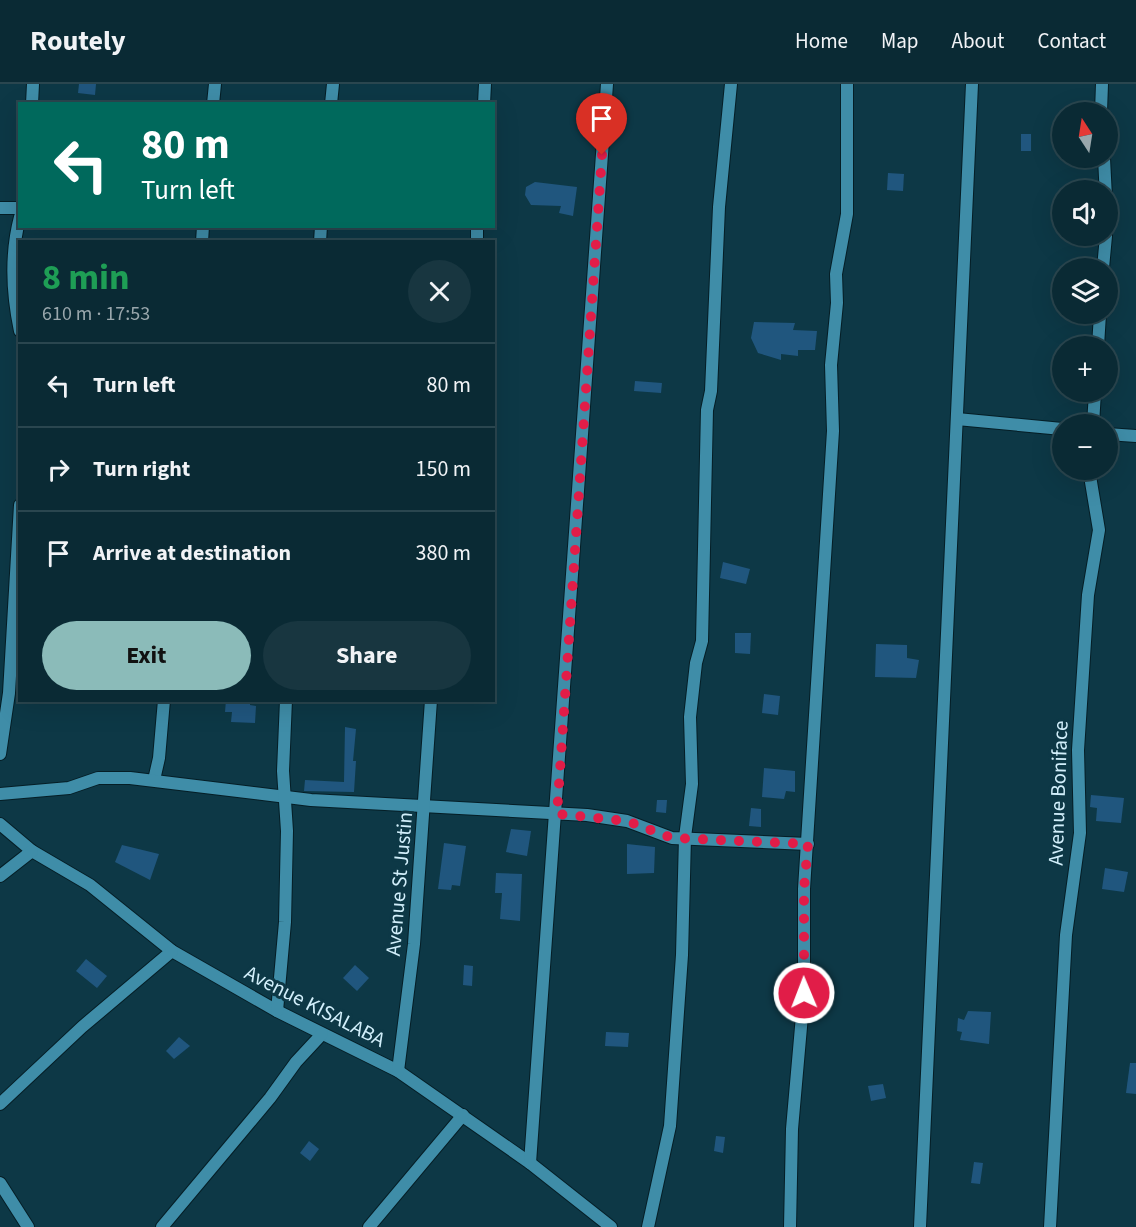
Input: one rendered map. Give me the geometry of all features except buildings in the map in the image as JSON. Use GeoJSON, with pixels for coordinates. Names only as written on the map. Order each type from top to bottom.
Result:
{"type":"FeatureCollection","features":[{"type":"Feature","properties":{"kind":"street"},"geometry":{"type":"LineString","coordinates":[[32,102],[33,84]]}},
{"type":"Feature","properties":{"kind":"street"},"geometry":{"type":"LineString","coordinates":[[213,102],[214,84]]}},
{"type":"Feature","properties":{"kind":"street"},"geometry":{"type":"LineString","coordinates":[[331,102],[333,84]]}},
{"type":"Feature","properties":{"kind":"street"},"geometry":{"type":"LineString","coordinates":[[484,102],[485,84]]}},
{"type":"Feature","properties":{"kind":"street"},"geometry":{"type":"LineString","coordinates":[[530,1163],[557,814],[607,84]]}},
{"type":"Feature","properties":{"kind":"street"},"geometry":{"type":"LineString","coordinates":[[648,1227],[670,1126],[682,956],[685,837],[692,784],[690,717],[696,663],[702,641],[707,410],[711,391],[719,207],[731,84]]}},
{"type":"Feature","properties":{"kind":"street"},"geometry":{"type":"LineString","coordinates":[[790,1227],[792,1129],[804,993],[804,889],[833,431],[831,365],[837,303],[836,274],[847,214],[846,84]]}},
{"type":"Feature","properties":{"kind":"street"},"geometry":{"type":"LineString","coordinates":[[920,1227],[972,84]]}},
{"type":"Feature","properties":{"kind":"street"},"geometry":{"type":"LineString","coordinates":[[1101,102],[1102,84]]}},
{"type":"Feature","properties":{"kind":"street"},"geometry":{"type":"LineString","coordinates":[[0,208],[18,208]]}},
{"type":"Feature","properties":{"kind":"street"},"geometry":{"type":"LineString","coordinates":[[18,224],[14,237],[13,284],[18,318]]}},
{"type":"Feature","properties":{"kind":"street"},"geometry":{"type":"LineString","coordinates":[[957,419],[1052,428]]}},
{"type":"Feature","properties":{"kind":"street"},"geometry":{"type":"LineString","coordinates":[[1118,435],[1136,436]]}},
{"type":"Feature","properties":{"kind":"street","name":"Avenue Boniface"},"geometry":{"type":"LineString","coordinates":[[1050,1227],[1066,935],[1080,833],[1077,802],[1078,750],[1088,595],[1099,530],[1091,480]]}},
{"type":"Feature","properties":{"kind":"street"},"geometry":{"type":"LineString","coordinates":[[0,754],[9,693],[18,539]]}},
{"type":"Feature","properties":{"kind":"street"},"geometry":{"type":"LineString","coordinates":[[154,780],[159,758],[164,702]]}},
{"type":"Feature","properties":{"kind":"street"},"geometry":{"type":"LineString","coordinates":[[277,1011],[285,922],[286,702]]}},
{"type":"Feature","properties":{"kind":"street","name":"Avenue St Justin"},"geometry":{"type":"LineString","coordinates":[[398,1071],[414,944],[431,702]]}},
{"type":"Feature","properties":{"kind":"street"},"geometry":{"type":"LineString","coordinates":[[0,794],[69,788],[98,778],[154,780],[285,797],[557,814],[627,821],[672,838],[808,844]]}},
{"type":"Feature","properties":{"kind":"street","name":"Avenue KISALABA"},"geometry":{"type":"LineString","coordinates":[[0,824],[32,851],[90,885],[172,951],[277,1011],[398,1071],[530,1163],[603,1225]]}},
{"type":"Feature","properties":{"kind":"street"},"geometry":{"type":"LineString","coordinates":[[0,876],[32,851]]}},
{"type":"Feature","properties":{"kind":"street"},"geometry":{"type":"LineString","coordinates":[[0,1104],[82,1027],[172,951]]}},
{"type":"Feature","properties":{"kind":"street"},"geometry":{"type":"LineString","coordinates":[[162,1227],[270,1098],[296,1062],[322,1034]]}},
{"type":"Feature","properties":{"kind":"street"},"geometry":{"type":"LineString","coordinates":[[369,1227],[463,1115]]}},
{"type":"Feature","properties":{"kind":"street"},"geometry":{"type":"LineString","coordinates":[[0,1183],[28,1227]]}},
{"type":"Feature","properties":{"kind":"route"},"geometry":{"type":"LineString","coordinates":[[602,155],[557,814],[587,815],[627,821],[672,838],[808,844],[804,889],[804,993]]}}]}
